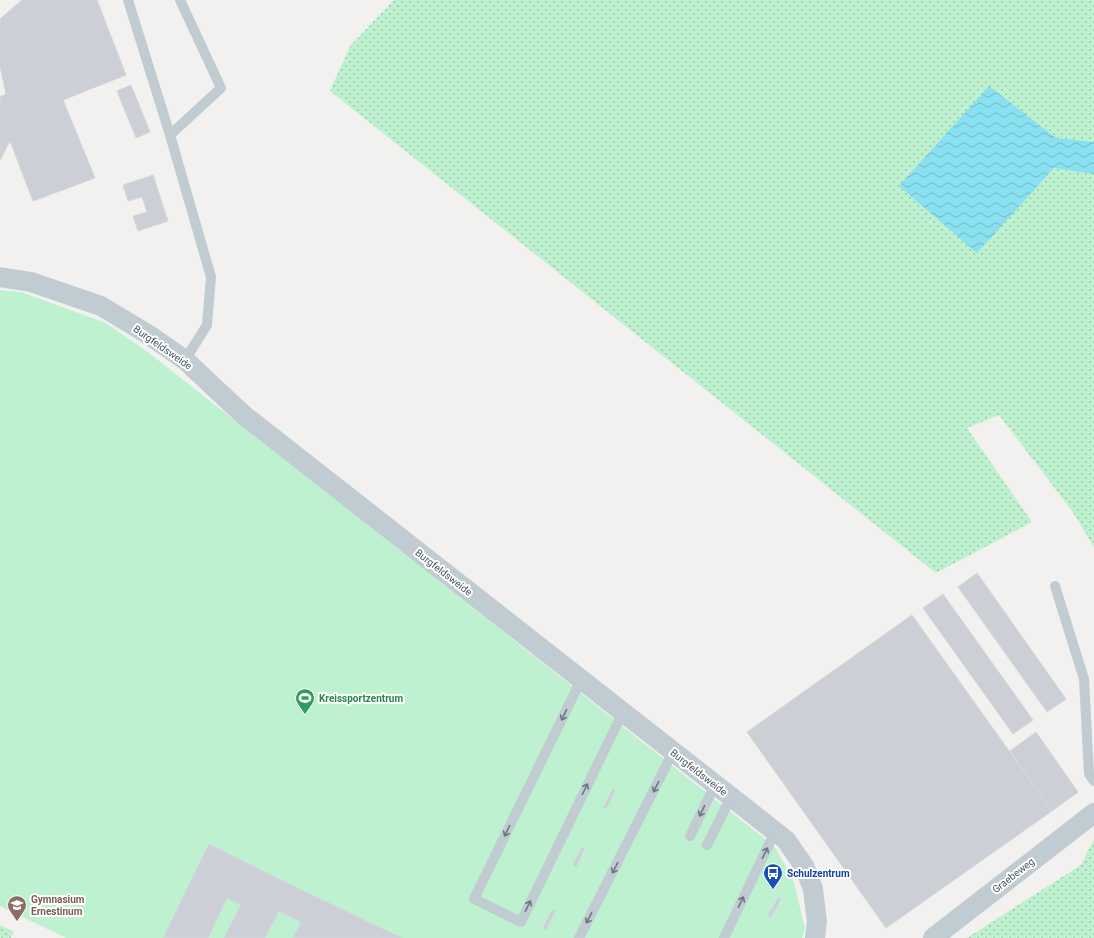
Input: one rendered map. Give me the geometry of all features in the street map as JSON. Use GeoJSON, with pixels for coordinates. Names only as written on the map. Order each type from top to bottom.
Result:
{"type":"FeatureCollection","features":[{"type":"Feature","properties":{"kind":"street","name":"Burgfeldsweide"},"geometry":{"type":"LineString","coordinates":[[0,277],[31,282],[100,306],[149,335],[185,360],[245,416],[786,840],[804,866],[813,889],[817,922],[815,938]]}},
{"type":"Feature","properties":{"kind":"street","name":"Graebeweg"},"geometry":{"type":"LineString","coordinates":[[933,938],[1094,813]]}},
{"type":"Feature","properties":{"kind":"lane"},"geometry":{"type":"LineString","coordinates":[[128,0],[170,135],[211,277],[207,325],[185,360]]}},
{"type":"Feature","properties":{"kind":"lane"},"geometry":{"type":"LineString","coordinates":[[170,135],[220,88],[180,0]]}},
{"type":"Feature","properties":{"kind":"lane"},"geometry":{"type":"LineString","coordinates":[[1055,586],[1084,679],[1089,774],[1094,781]]}},
{"type":"Feature","properties":{"kind":"lane"},"geometry":{"type":"LineString","coordinates":[[581,680],[474,899],[521,922],[623,712]]}},
{"type":"Feature","properties":{"kind":"lane"},"geometry":{"type":"LineString","coordinates":[[580,938],[673,752]]}},
{"type":"Feature","properties":{"kind":"lane"},"geometry":{"type":"LineString","coordinates":[[690,836],[715,785]]}},
{"type":"Feature","properties":{"kind":"lane"},"geometry":{"type":"LineString","coordinates":[[707,845],[731,797]]}},
{"type":"Feature","properties":{"kind":"lane"},"geometry":{"type":"LineString","coordinates":[[724,938],[775,832]]}},
{"type":"Feature","properties":{"kind":"green space"},"geometry":{"type":"Polygon","coordinates":[[[394,0],[1094,0],[1094,547],[1072,511],[999,415],[967,428],[1032,522],[936,573],[330,91],[350,46],[394,0]]]}},
{"type":"Feature","properties":{"kind":"green space","name":"Kreissportzentrum"},"geometry":{"type":"Polygon","coordinates":[[[0,290],[21,292],[106,323],[149,353],[775,847],[794,882],[805,929],[802,938],[66,938],[0,906],[0,290]]]}},
{"type":"Feature","properties":{"kind":"green space"},"geometry":{"type":"Polygon","coordinates":[[[1094,839],[1094,938],[967,938],[1081,865],[1094,839]]]}},
{"type":"Feature","properties":{"kind":"green space"},"geometry":{"type":"Polygon","coordinates":[[[0,925],[14,932],[11,938],[0,938],[0,925]]]}},
{"type":"Feature","properties":{"kind":"water"},"geometry":{"type":"Polygon","coordinates":[[[989,86],[1056,138],[1094,142],[1094,174],[1054,168],[977,253],[899,186],[989,86]]]}},
{"type":"Feature","properties":{"kind":"building"},"geometry":{"type":"Polygon","coordinates":[[[22,0],[97,0],[126,75],[63,100],[95,178],[33,201],[10,141],[0,160],[0,97],[6,94],[0,66],[0,19],[22,0]]]}},
{"type":"Feature","properties":{"kind":"building"},"geometry":{"type":"Polygon","coordinates":[[[131,85],[150,132],[136,138],[117,91],[131,85]]]}},
{"type":"Feature","properties":{"kind":"building"},"geometry":{"type":"Polygon","coordinates":[[[153,175],[168,221],[138,231],[133,216],[147,212],[142,197],[128,201],[123,185],[153,175]]]}},
{"type":"Feature","properties":{"kind":"building"},"geometry":{"type":"Polygon","coordinates":[[[977,573],[1066,699],[1047,712],[958,587],[977,573]]]}},
{"type":"Feature","properties":{"kind":"building"},"geometry":{"type":"Polygon","coordinates":[[[943,594],[1033,720],[1013,734],[923,608],[943,594]]]}},
{"type":"Feature","properties":{"kind":"building"},"geometry":{"type":"Polygon","coordinates":[[[912,615],[1052,811],[886,928],[747,732],[912,615]]]}},
{"type":"Feature","properties":{"kind":"building"},"geometry":{"type":"Polygon","coordinates":[[[1036,732],[1078,792],[1052,811],[1010,751],[1036,732]]]}},
{"type":"Feature","properties":{"kind":"building"},"geometry":{"type":"Polygon","coordinates":[[[613,789],[615,791],[606,809],[603,808],[613,789]]]}},
{"type":"Feature","properties":{"kind":"building"},"geometry":{"type":"Polygon","coordinates":[[[209,844],[402,938],[293,938],[301,922],[279,911],[265,938],[224,938],[241,905],[227,898],[208,938],[163,938],[209,844]]]}},
{"type":"Feature","properties":{"kind":"building"},"geometry":{"type":"Polygon","coordinates":[[[582,847],[585,848],[576,867],[573,865],[582,847]]]}},
{"type":"Feature","properties":{"kind":"building"},"geometry":{"type":"Polygon","coordinates":[[[778,898],[781,899],[771,917],[768,916],[778,898]]]}},
{"type":"Feature","properties":{"kind":"building"},"geometry":{"type":"Polygon","coordinates":[[[552,910],[555,911],[546,930],[543,928],[552,910]]]}},
{"type":"Feature","properties":{"kind":"place","name":"Kreissportzentrum"},"geometry":{"type":"Point","coordinates":[305,715]}},
{"type":"Feature","properties":{"kind":"place","name":"Schulzentrum"},"geometry":{"type":"Point","coordinates":[773,890]}},
{"type":"Feature","properties":{"kind":"place","name":"Gymnasium Ernestinum"},"geometry":{"type":"Point","coordinates":[17,922]}}]}
